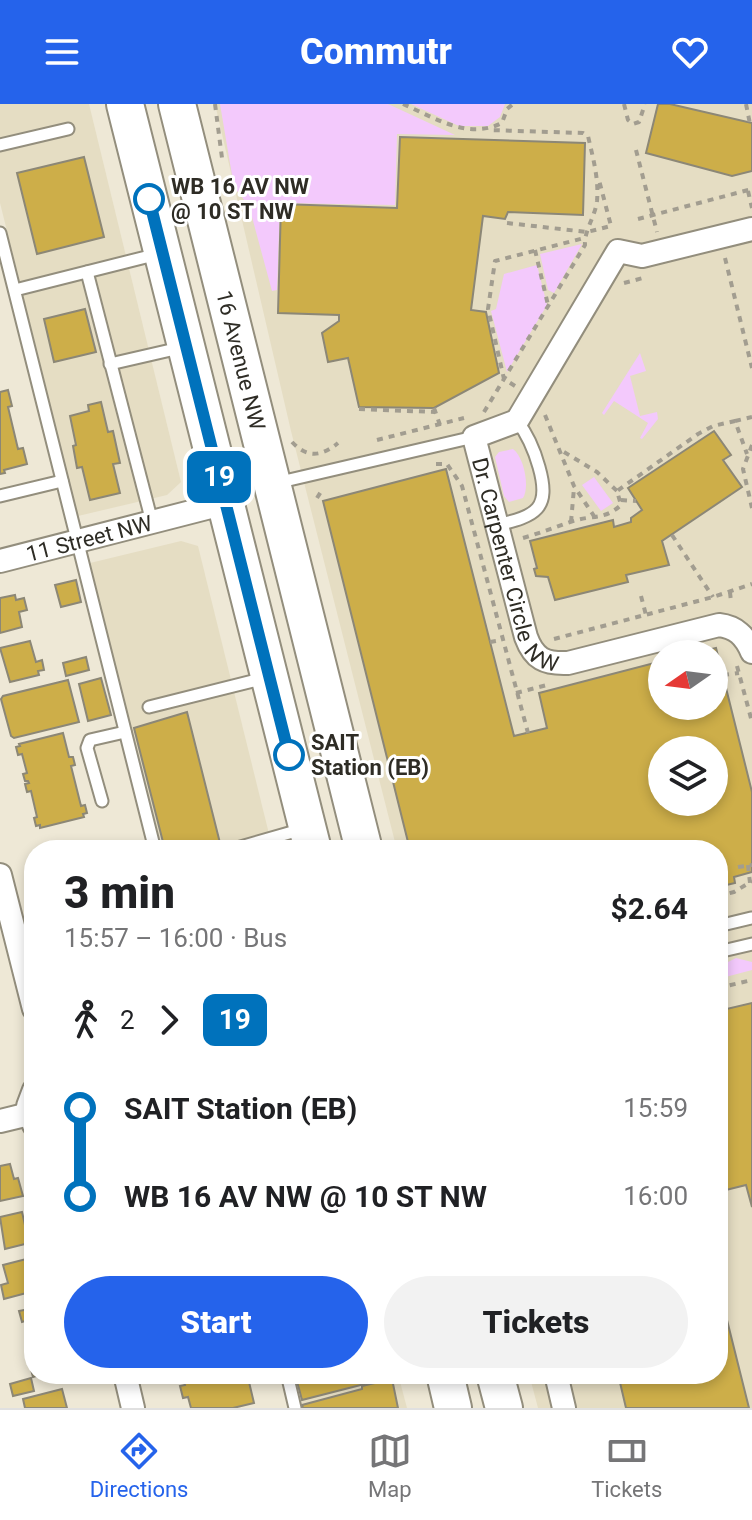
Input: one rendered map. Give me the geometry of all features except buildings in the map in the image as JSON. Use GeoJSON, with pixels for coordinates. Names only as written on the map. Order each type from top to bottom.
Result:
{"type":"FeatureCollection","features":[{"type":"Feature","properties":{"kind":"highway","name":"16 Avenue NW"},"geometry":{"type":"LineString","coordinates":[[178,105],[361,840]]}},
{"type":"Feature","properties":{"kind":"highway"},"geometry":{"type":"LineString","coordinates":[[123,109],[310,839]]}},
{"type":"Feature","properties":{"kind":"highway"},"geometry":{"type":"LineString","coordinates":[[447,1384],[453,1408]]}},
{"type":"Feature","properties":{"kind":"highway"},"geometry":{"type":"LineString","coordinates":[[498,1384],[504,1408]]}},
{"type":"Feature","properties":{"kind":"street"},"geometry":{"type":"LineString","coordinates":[[517,421],[618,251],[642,256],[750,235]]}},
{"type":"Feature","properties":{"kind":"street","name":"Dr. Carpenter Circle NW"},"geometry":{"type":"LineString","coordinates":[[517,421],[471,427],[533,654],[541,661],[552,664],[568,663],[719,625],[737,631],[747,641],[743,654]]}},
{"type":"Feature","properties":{"kind":"street","name":"11 Street NW"},"geometry":{"type":"LineString","coordinates":[[0,561],[226,503]]}},
{"type":"Feature","properties":{"kind":"street"},"geometry":{"type":"LineString","coordinates":[[0,875],[24,970]]}},
{"type":"Feature","properties":{"kind":"street"},"geometry":{"type":"LineString","coordinates":[[0,1121],[24,1119]]}},
{"type":"Feature","properties":{"kind":"street"},"geometry":{"type":"LineString","coordinates":[[127,1384],[133,1408]]}},
{"type":"Feature","properties":{"kind":"street"},"geometry":{"type":"LineString","coordinates":[[558,1384],[564,1408]]}},
{"type":"Feature","properties":{"kind":"lane"},"geometry":{"type":"LineString","coordinates":[[0,145],[68,129]]}},
{"type":"Feature","properties":{"kind":"lane"},"geometry":{"type":"LineString","coordinates":[[0,233],[152,840]]}},
{"type":"Feature","properties":{"kind":"lane"},"geometry":{"type":"LineString","coordinates":[[15,290],[162,253]]}},
{"type":"Feature","properties":{"kind":"lane"},"geometry":{"type":"LineString","coordinates":[[87,272],[152,522]]}},
{"type":"Feature","properties":{"kind":"lane"},"geometry":{"type":"LineString","coordinates":[[110,364],[186,346]]}},
{"type":"Feature","properties":{"kind":"lane"},"geometry":{"type":"LineString","coordinates":[[497,525],[528,516],[543,502],[545,489],[533,446],[517,421]]}},
{"type":"Feature","properties":{"kind":"lane"},"geometry":{"type":"LineString","coordinates":[[272,484],[471,427]]}},
{"type":"Feature","properties":{"kind":"lane"},"geometry":{"type":"LineString","coordinates":[[0,496],[62,481]]}},
{"type":"Feature","properties":{"kind":"lane"},"geometry":{"type":"LineString","coordinates":[[149,707],[269,677]]}},
{"type":"Feature","properties":{"kind":"lane"},"geometry":{"type":"LineString","coordinates":[[102,801],[87,748],[90,740],[125,732]]}},
{"type":"Feature","properties":{"kind":"lane"},"geometry":{"type":"LineString","coordinates":[[728,924],[752,920]]}},
{"type":"Feature","properties":{"kind":"lane"},"geometry":{"type":"LineString","coordinates":[[728,950],[752,944]]}},
{"type":"Feature","properties":{"kind":"lane"},"geometry":{"type":"LineString","coordinates":[[289,1384],[295,1408]]}},
{"type":"Feature","properties":{"kind":"path"},"geometry":{"type":"LineString","coordinates":[[215,104],[222,162]]}},
{"type":"Feature","properties":{"kind":"path"},"geometry":{"type":"LineString","coordinates":[[403,104],[458,129],[583,133],[588,136],[611,226],[495,261],[488,309],[504,379],[520,389]]}},
{"type":"Feature","properties":{"kind":"path"},"geometry":{"type":"LineString","coordinates":[[488,130],[502,123],[507,109],[513,104]]}},
{"type":"Feature","properties":{"kind":"path"},"geometry":{"type":"LineString","coordinates":[[624,104],[628,120],[633,124],[639,122],[645,104]]}},
{"type":"Feature","properties":{"kind":"path"},"geometry":{"type":"LineString","coordinates":[[746,104],[750,124]]}},
{"type":"Feature","properties":{"kind":"path"},"geometry":{"type":"LineString","coordinates":[[636,150],[660,242]]}},
{"type":"Feature","properties":{"kind":"path"},"geometry":{"type":"LineString","coordinates":[[483,413],[585,245],[597,201],[597,172]]}},
{"type":"Feature","properties":{"kind":"path"},"geometry":{"type":"LineString","coordinates":[[638,219],[750,190],[752,208]]}},
{"type":"Feature","properties":{"kind":"path"},"geometry":{"type":"LineString","coordinates":[[507,223],[586,235]]}},
{"type":"Feature","properties":{"kind":"path"},"geometry":{"type":"LineString","coordinates":[[535,250],[548,305]]}},
{"type":"Feature","properties":{"kind":"path"},"geometry":{"type":"LineString","coordinates":[[735,255],[724,257],[752,368]]}},
{"type":"Feature","properties":{"kind":"path"},"geometry":{"type":"LineString","coordinates":[[359,409],[434,410],[440,425]]}},
{"type":"Feature","properties":{"kind":"path"},"geometry":{"type":"LineString","coordinates":[[543,410],[574,486],[594,516]]}},
{"type":"Feature","properties":{"kind":"path"},"geometry":{"type":"LineString","coordinates":[[617,491],[698,434],[713,426],[752,417]]}},
{"type":"Feature","properties":{"kind":"path"},"geometry":{"type":"LineString","coordinates":[[735,421],[747,454]]}},
{"type":"Feature","properties":{"kind":"path"},"geometry":{"type":"LineString","coordinates":[[377,440],[440,425],[471,427]]}},
{"type":"Feature","properties":{"kind":"path"},"geometry":{"type":"LineString","coordinates":[[290,437],[294,445],[305,453],[315,455],[327,452],[338,443]]}},
{"type":"Feature","properties":{"kind":"path"},"geometry":{"type":"LineString","coordinates":[[752,445],[743,469],[752,508]]}},
{"type":"Feature","properties":{"kind":"path"},"geometry":{"type":"LineString","coordinates":[[521,546],[521,538],[594,516],[607,516],[621,505],[617,491],[597,472],[562,451]]}},
{"type":"Feature","properties":{"kind":"path"},"geometry":{"type":"LineString","coordinates":[[447,464],[462,486],[528,733]]}},
{"type":"Feature","properties":{"kind":"path"},"geometry":{"type":"LineString","coordinates":[[571,522],[574,486]]}},
{"type":"Feature","properties":{"kind":"path"},"geometry":{"type":"LineString","coordinates":[[621,500],[636,501]]}},
{"type":"Feature","properties":{"kind":"path"},"geometry":{"type":"LineString","coordinates":[[672,535],[713,597]]}},
{"type":"Feature","properties":{"kind":"path"},"geometry":{"type":"LineString","coordinates":[[547,637],[554,640],[752,584]]}},
{"type":"Feature","properties":{"kind":"path"},"geometry":{"type":"LineString","coordinates":[[730,592],[731,602]]}},
{"type":"Feature","properties":{"kind":"path"},"geometry":{"type":"LineString","coordinates":[[641,596],[646,615]]}},
{"type":"Feature","properties":{"kind":"path"},"geometry":{"type":"LineString","coordinates":[[743,654],[739,673],[752,722]]}},
{"type":"Feature","properties":{"kind":"path"},"geometry":{"type":"LineString","coordinates":[[728,674],[739,673]]}},
{"type":"Feature","properties":{"kind":"path"},"geometry":{"type":"LineString","coordinates":[[728,894],[751,882],[750,865],[738,867]]}},
{"type":"Feature","properties":{"kind":"path"},"geometry":{"type":"LineString","coordinates":[[728,986],[752,980]]}},
{"type":"Feature","properties":{"kind":"shaded area"},"geometry":{"type":"Polygon","coordinates":[[[0,104],[89,104],[181,482],[167,495],[78,516],[0,203],[0,104]]]}},
{"type":"Feature","properties":{"kind":"shaded area"},"geometry":{"type":"Polygon","coordinates":[[[215,104],[752,104],[752,1408],[538,1408],[532,1384],[728,1384],[728,840],[394,840],[291,431],[215,104]]]}},
{"type":"Feature","properties":{"kind":"shaded area"},"geometry":{"type":"Polygon","coordinates":[[[220,104],[388,104],[455,135],[397,134],[395,205],[280,203],[277,290],[272,291],[249,206],[234,187],[220,104]]]}},
{"type":"Feature","properties":{"kind":"shaded area"},"geometry":{"type":"Polygon","coordinates":[[[411,104],[505,104],[500,117],[488,126],[459,126],[411,104]]]}},
{"type":"Feature","properties":{"kind":"shaded area"},"geometry":{"type":"Polygon","coordinates":[[[582,244],[554,293],[548,290],[540,254],[582,244]]]}},
{"type":"Feature","properties":{"kind":"shaded area"},"geometry":{"type":"Polygon","coordinates":[[[537,265],[547,305],[507,372],[491,311],[496,309],[504,274],[537,265]]]}},
{"type":"Feature","properties":{"kind":"shaded area"},"geometry":{"type":"Polygon","coordinates":[[[640,353],[646,371],[630,376],[640,416],[657,412],[658,419],[642,439],[648,423],[614,401],[604,415],[602,413],[640,353]]]}},
{"type":"Feature","properties":{"kind":"shaded area"},"geometry":{"type":"Polygon","coordinates":[[[513,449],[523,465],[526,487],[523,498],[509,502],[504,496],[495,457],[499,452],[513,449]]]}},
{"type":"Feature","properties":{"kind":"shaded area"},"geometry":{"type":"Polygon","coordinates":[[[594,477],[613,503],[601,511],[582,485],[594,477]]]}},
{"type":"Feature","properties":{"kind":"shaded area"},"geometry":{"type":"Polygon","coordinates":[[[181,541],[198,546],[271,840],[159,840],[90,563],[181,541]]]}},
{"type":"Feature","properties":{"kind":"shaded area"},"geometry":{"type":"Polygon","coordinates":[[[736,958],[752,962],[752,970],[728,976],[728,962],[736,958]]]}},
{"type":"Feature","properties":{"kind":"shaded area"},"geometry":{"type":"Polygon","coordinates":[[[295,1384],[401,1384],[407,1408],[301,1408],[295,1384]]]}},
{"type":"Feature","properties":{"kind":"bus line","name":"19"},"geometry":{"type":"LineString","coordinates":[[149,199],[289,755]]}},
{"type":"Feature","properties":{"kind":"place","name":"WB 16 AV NW @ 10 ST NW"},"geometry":{"type":"Point","coordinates":[149,199]}},
{"type":"Feature","properties":{"kind":"place","name":"SAIT Station (EB)"},"geometry":{"type":"Point","coordinates":[289,755]}}]}
